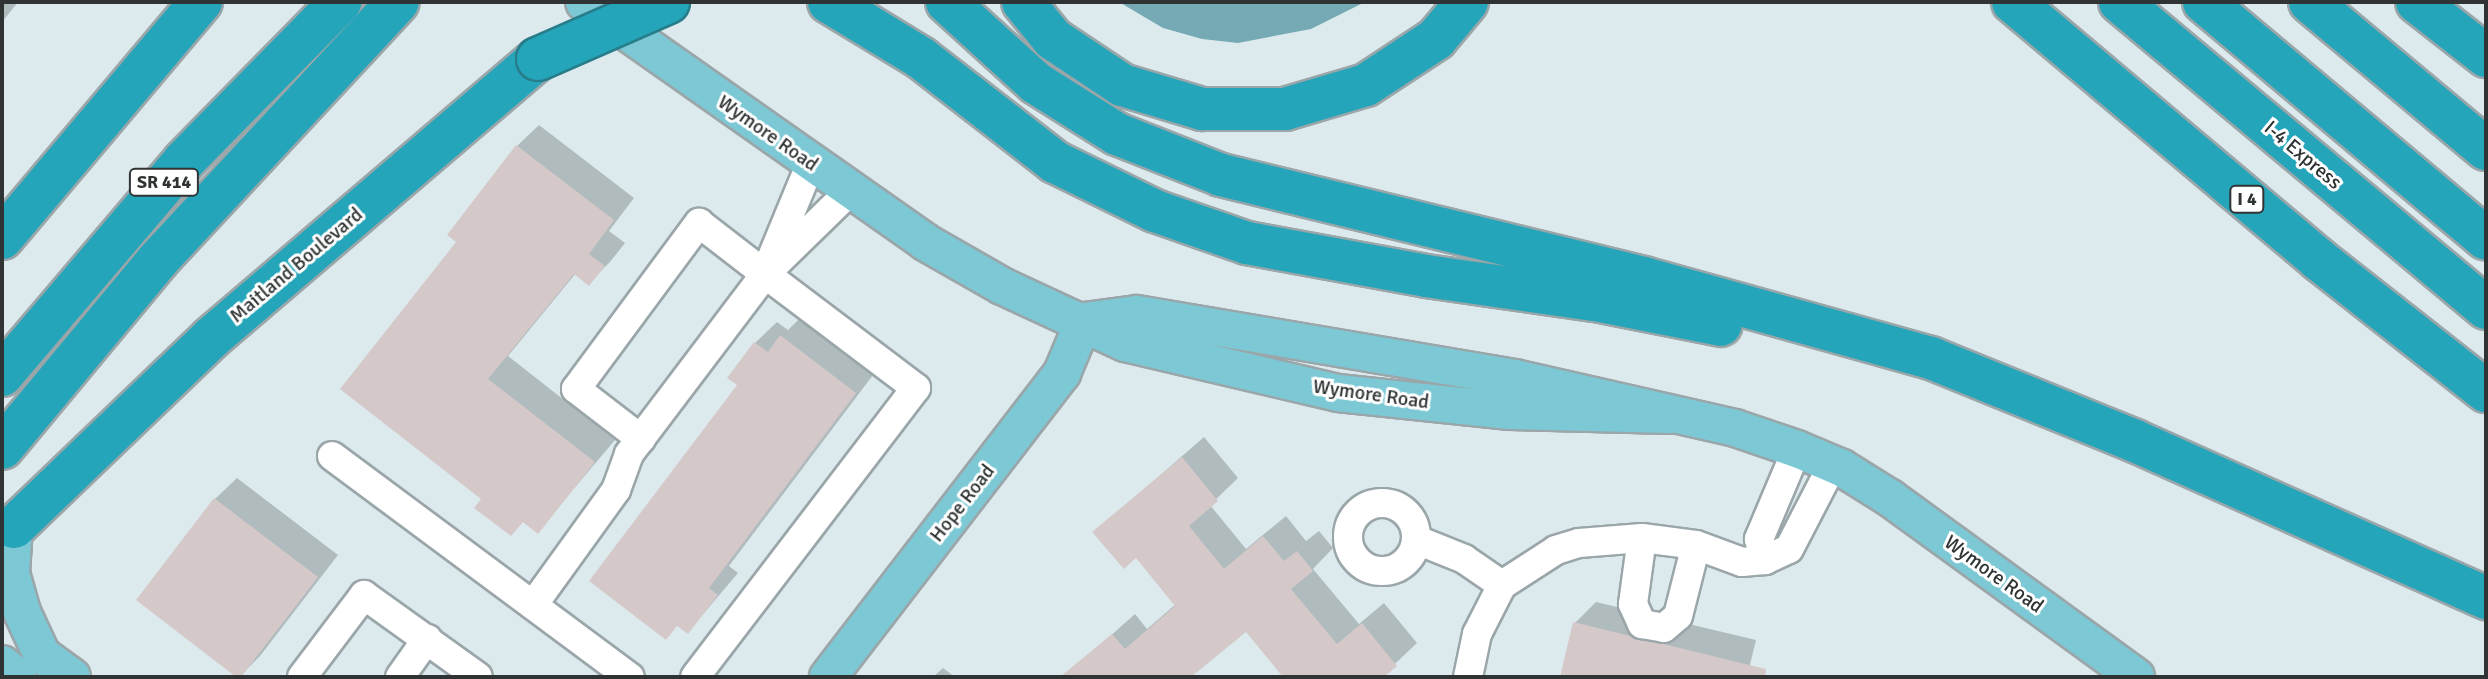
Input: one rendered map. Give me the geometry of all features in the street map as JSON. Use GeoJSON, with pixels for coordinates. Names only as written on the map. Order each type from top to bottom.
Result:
{"type":"FeatureCollection","features":[{"type":"Feature","properties":{"kind":"highway"},"geometry":{"type":"LineString","coordinates":[[2,238],[201,2]]}},
{"type":"Feature","properties":{"kind":"highway"},"geometry":{"type":"LineString","coordinates":[[2,339],[74,250],[304,2]]}},
{"type":"Feature","properties":{"kind":"highway","name":"SR 414"},"geometry":{"type":"LineString","coordinates":[[2,375],[173,173],[340,2]]}},
{"type":"Feature","properties":{"kind":"highway"},"geometry":{"type":"LineString","coordinates":[[2,448],[158,260],[398,2]]}},
{"type":"Feature","properties":{"kind":"highway","name":"Maitland Boulevard"},"geometry":{"type":"LineString","coordinates":[[8,533],[211,338],[601,2]]}},
{"type":"Feature","properties":{"kind":"highway"},"geometry":{"type":"LineString","coordinates":[[538,59],[668,2]]}},
{"type":"Feature","properties":{"kind":"highway"},"geometry":{"type":"LineString","coordinates":[[829,2],[921,58],[1055,162],[1155,211],[1247,243],[1426,276],[1595,300],[1809,342],[2034,398]]}},
{"type":"Feature","properties":{"kind":"highway"},"geometry":{"type":"LineString","coordinates":[[947,2],[1036,83],[1117,134],[1221,175],[1793,317],[1931,358],[2034,398],[2486,598]]}},
{"type":"Feature","properties":{"kind":"highway"},"geometry":{"type":"LineString","coordinates":[[1023,2],[1053,39],[1122,85],[1202,109],[1285,109],[1366,85],[1436,39],[1467,2]]}},
{"type":"Feature","properties":{"kind":"highway","name":"I 4"},"geometry":{"type":"LineString","coordinates":[[2013,2],[2318,259],[2486,391]]}},
{"type":"Feature","properties":{"kind":"highway","name":"I-4 Express"},"geometry":{"type":"LineString","coordinates":[[2120,2],[2486,308]]}},
{"type":"Feature","properties":{"kind":"highway"},"geometry":{"type":"LineString","coordinates":[[2204,2],[2486,239]]}},
{"type":"Feature","properties":{"kind":"highway"},"geometry":{"type":"LineString","coordinates":[[2310,2],[2486,149]]}},
{"type":"Feature","properties":{"kind":"highway"},"geometry":{"type":"LineString","coordinates":[[2417,2],[2486,56]]}},
{"type":"Feature","properties":{"kind":"main road","name":"Wymore Road"},"geometry":{"type":"LineString","coordinates":[[584,2],[925,242],[1002,286],[1084,321],[1137,314],[1515,378],[1735,428],[1797,449],[1833,464],[1890,498],[2136,677]]}},
{"type":"Feature","properties":{"kind":"main road","name":"Hope Road"},"geometry":{"type":"LineString","coordinates":[[828,677],[1062,373],[1084,321]]}},
{"type":"Feature","properties":{"kind":"main road"},"geometry":{"type":"LineString","coordinates":[[8,533],[11,573],[22,612],[42,655],[72,677]]}},
{"type":"Feature","properties":{"kind":"main road"},"geometry":{"type":"LineString","coordinates":[[2,664],[18,677]]}},
{"type":"Feature","properties":{"kind":"lane"},"geometry":{"type":"LineString","coordinates":[[765,274],[811,163]]}},
{"type":"Feature","properties":{"kind":"lane"},"geometry":{"type":"LineString","coordinates":[[533,605],[616,490],[629,454],[765,274],[850,191]]}},
{"type":"Feature","properties":{"kind":"lane"},"geometry":{"type":"LineString","coordinates":[[641,439],[576,389],[699,223],[916,388],[695,677]]}},
{"type":"Feature","properties":{"kind":"lane"},"geometry":{"type":"LineString","coordinates":[[1765,560],[1759,539],[1797,449]]}},
{"type":"Feature","properties":{"kind":"lane"},"geometry":{"type":"LineString","coordinates":[[332,456],[630,677]]}},
{"type":"Feature","properties":{"kind":"lane"},"geometry":{"type":"LineString","coordinates":[[1468,677],[1477,634],[1502,585],[1556,550],[1579,543],[1642,538],[1696,545],[1742,562],[1765,560],[1789,549],[1833,464]]}},
{"type":"Feature","properties":{"kind":"lane"},"geometry":{"type":"LineString","coordinates":[[1642,538],[1633,604],[1642,624],[1664,628],[1678,616],[1696,545]]}},
{"type":"Feature","properties":{"kind":"lane"},"geometry":{"type":"LineString","coordinates":[[1417,540],[1464,559],[1502,585]]}},
{"type":"Feature","properties":{"kind":"lane"},"geometry":{"type":"LineString","coordinates":[[302,677],[364,595],[478,677]]}},
{"type":"Feature","properties":{"kind":"lane"},"geometry":{"type":"LineString","coordinates":[[400,677],[427,639]]}},
{"type":"Feature","properties":{"kind":"water"},"geometry":{"type":"Polygon","coordinates":[[[1119,2],[1365,2],[1311,29],[1238,43],[1202,39],[1163,28],[1119,2]]]}},
{"type":"Feature","properties":{"kind":"building"},"geometry":{"type":"Polygon","coordinates":[[[516,145],[614,220],[589,254],[605,266],[589,286],[574,274],[488,379],[595,462],[538,534],[523,522],[511,536],[474,508],[481,499],[340,389],[456,242],[447,235],[516,145]]]}},
{"type":"Feature","properties":{"kind":"building"},"geometry":{"type":"Polygon","coordinates":[[[780,335],[856,393],[709,588],[718,595],[688,634],[677,626],[666,640],[589,581],[737,385],[727,378],[754,342],[768,352],[780,335]]]}},
{"type":"Feature","properties":{"kind":"building"},"geometry":{"type":"Polygon","coordinates":[[[1182,457],[1218,501],[1189,526],[1224,569],[1263,536],[1284,561],[1297,551],[1313,571],[1291,589],[1337,644],[1362,623],[1397,666],[1384,677],[1283,677],[1246,632],[1191,677],[1060,677],[1112,634],[1125,649],[1175,606],[1136,558],[1124,569],[1092,532],[1182,457]]]}},
{"type":"Feature","properties":{"kind":"building"},"geometry":{"type":"Polygon","coordinates":[[[214,498],[318,577],[241,677],[236,677],[136,600],[214,498]]]}},
{"type":"Feature","properties":{"kind":"building"},"geometry":{"type":"Polygon","coordinates":[[[1573,622],[1766,669],[1765,677],[1560,677],[1573,622]]]}}]}
